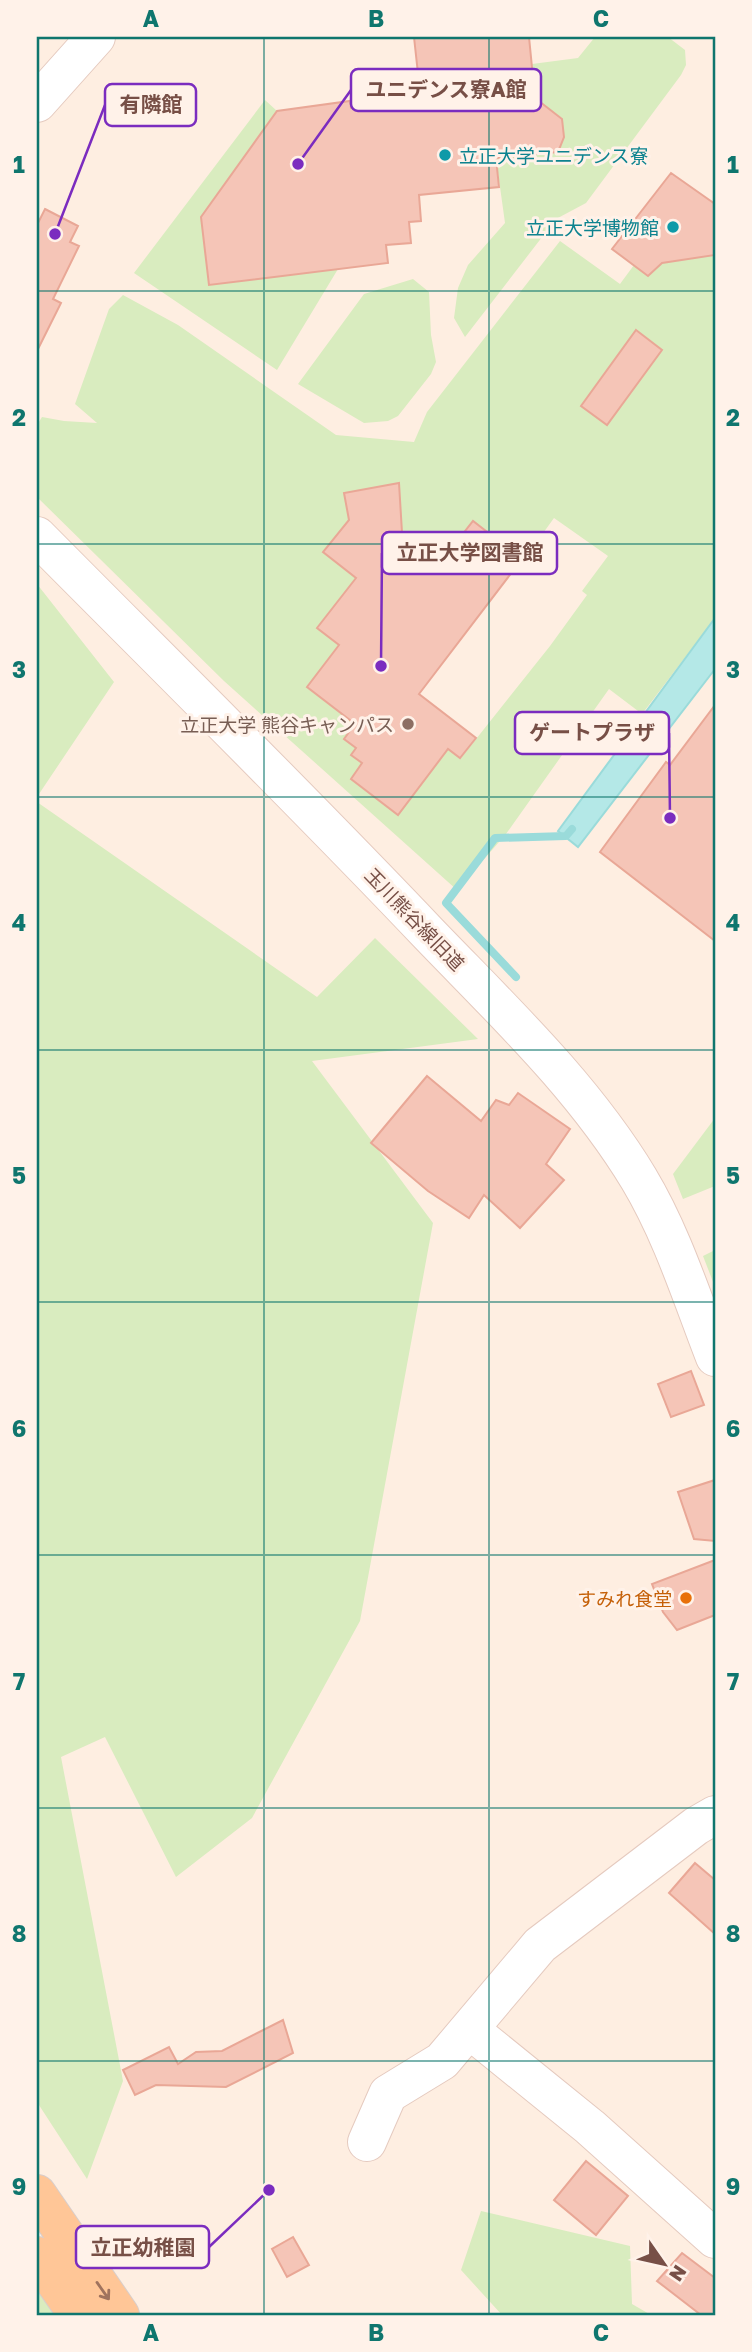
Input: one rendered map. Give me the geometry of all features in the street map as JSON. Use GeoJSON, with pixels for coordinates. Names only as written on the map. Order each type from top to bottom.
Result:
{"type":"FeatureCollection","features":[{"type":"Feature","properties":{"kind":"main road"},"geometry":{"type":"LineString","coordinates":[[37,2194],[120,2315]]}},
{"type":"Feature","properties":{"kind":"main road"},"geometry":{"type":"LineString","coordinates":[[37,2256],[78,2315]]}},
{"type":"Feature","properties":{"kind":"street"},"geometry":{"type":"LineString","coordinates":[[37,103],[96,37]]}},
{"type":"Feature","properties":{"kind":"street","name":"玉川熊谷線旧道"},"geometry":{"type":"LineString","coordinates":[[37,536],[346,847],[575,1090],[606,1129],[655,1209],[715,1357]]}},
{"type":"Feature","properties":{"kind":"street"},"geometry":{"type":"LineString","coordinates":[[367,2142],[388,2094],[442,2061],[540,1945],[696,1826],[715,1815]]}},
{"type":"Feature","properties":{"kind":"street"},"geometry":{"type":"LineString","coordinates":[[469,2029],[590,2127],[715,2239]]}},
{"type":"Feature","properties":{"kind":"green space"},"geometry":{"type":"Polygon","coordinates":[[[595,37],[668,37],[685,50],[686,65],[586,203],[556,219],[465,337],[454,318],[458,288],[468,265],[505,223],[496,158],[557,152],[564,137],[562,118],[545,106],[536,107],[532,64],[578,58],[595,37]]]}},
{"type":"Feature","properties":{"kind":"green space"},"geometry":{"type":"Polygon","coordinates":[[[265,100],[277,111],[201,217],[209,285],[338,269],[277,370],[134,273],[265,100]]]}},
{"type":"Feature","properties":{"kind":"green space"},"geometry":{"type":"Polygon","coordinates":[[[560,241],[620,284],[634,265],[715,255],[715,618],[642,714],[609,689],[506,834],[457,890],[224,681],[37,497],[37,425],[42,417],[97,423],[75,404],[109,309],[123,295],[178,325],[336,435],[414,442],[427,412],[560,241]],[[399,483],[344,494],[349,520],[323,552],[356,578],[317,628],[339,645],[307,687],[356,722],[344,739],[356,748],[351,755],[362,763],[351,779],[398,815],[448,749],[461,758],[550,646],[587,595],[582,591],[608,556],[554,518],[541,536],[554,546],[539,569],[473,521],[433,572],[403,549],[399,483]]]}},
{"type":"Feature","properties":{"kind":"green space"},"geometry":{"type":"Polygon","coordinates":[[[413,279],[429,292],[431,335],[436,362],[431,374],[398,416],[388,421],[364,423],[298,384],[364,294],[413,279]]]}},
{"type":"Feature","properties":{"kind":"green space"},"geometry":{"type":"Polygon","coordinates":[[[37,584],[114,682],[37,797],[37,584]]]}},
{"type":"Feature","properties":{"kind":"green space"},"geometry":{"type":"Polygon","coordinates":[[[37,802],[317,997],[375,938],[478,1039],[312,1061],[433,1223],[360,1621],[252,1818],[176,1877],[105,1737],[61,1757],[123,2081],[87,2179],[37,2102],[37,802]]]}},
{"type":"Feature","properties":{"kind":"green space"},"geometry":{"type":"Polygon","coordinates":[[[715,1118],[715,1186],[683,1199],[673,1174],[715,1118]]]}},
{"type":"Feature","properties":{"kind":"green space"},"geometry":{"type":"Polygon","coordinates":[[[715,1250],[715,1287],[703,1256],[715,1250]]]}},
{"type":"Feature","properties":{"kind":"green space"},"geometry":{"type":"Polygon","coordinates":[[[481,2211],[630,2246],[632,2304],[651,2315],[502,2315],[461,2270],[481,2211]]]}},
{"type":"Feature","properties":{"kind":"green space"},"geometry":{"type":"Polygon","coordinates":[[[37,2286],[57,2315],[37,2315],[37,2286]]]}},
{"type":"Feature","properties":{"kind":"water"},"geometry":{"type":"Polygon","coordinates":[[[715,618],[715,669],[578,847],[558,831],[715,618]]]}},
{"type":"Feature","properties":{"kind":"building"},"geometry":{"type":"Polygon","coordinates":[[[414,37],[529,37],[535,98],[562,119],[564,137],[558,152],[496,158],[499,187],[419,195],[421,221],[409,222],[411,243],[386,245],[388,263],[209,285],[201,217],[277,111],[350,101],[351,108],[421,101],[414,37]]]}},
{"type":"Feature","properties":{"kind":"building","name":"立正大学博物館"},"geometry":{"type":"Polygon","coordinates":[[[671,173],[715,204],[715,255],[662,263],[648,276],[612,249],[671,173]]]}},
{"type":"Feature","properties":{"kind":"building"},"geometry":{"type":"Polygon","coordinates":[[[45,209],[78,226],[70,242],[79,246],[53,299],[61,303],[37,351],[37,225],[45,209]]]}},
{"type":"Feature","properties":{"kind":"building"},"geometry":{"type":"Polygon","coordinates":[[[636,330],[662,350],[607,425],[581,406],[636,330]]]}},
{"type":"Feature","properties":{"kind":"building"},"geometry":{"type":"Polygon","coordinates":[[[399,483],[403,549],[433,572],[473,521],[522,559],[419,694],[476,738],[460,758],[448,749],[398,815],[351,779],[362,763],[351,755],[356,748],[344,739],[355,724],[307,687],[339,645],[317,628],[356,578],[323,552],[349,520],[344,493],[399,483]]]}},
{"type":"Feature","properties":{"kind":"building"},"geometry":{"type":"Polygon","coordinates":[[[715,705],[715,941],[600,852],[666,762],[670,765],[715,705]]]}},
{"type":"Feature","properties":{"kind":"building"},"geometry":{"type":"Polygon","coordinates":[[[427,1076],[481,1121],[496,1100],[509,1105],[518,1093],[570,1129],[546,1164],[564,1180],[520,1228],[484,1195],[469,1218],[428,1191],[371,1143],[427,1076]]]}},
{"type":"Feature","properties":{"kind":"building"},"geometry":{"type":"Polygon","coordinates":[[[691,1371],[704,1405],[671,1417],[658,1384],[691,1371]]]}},
{"type":"Feature","properties":{"kind":"building"},"geometry":{"type":"Polygon","coordinates":[[[715,1480],[715,1541],[694,1539],[678,1492],[715,1480]]]}},
{"type":"Feature","properties":{"kind":"building","name":"すみれ食堂"},"geometry":{"type":"Polygon","coordinates":[[[715,1560],[715,1615],[677,1630],[663,1612],[652,1584],[715,1560]]]}},
{"type":"Feature","properties":{"kind":"building"},"geometry":{"type":"Polygon","coordinates":[[[695,1863],[715,1880],[715,1934],[669,1893],[695,1863]]]}},
{"type":"Feature","properties":{"kind":"building"},"geometry":{"type":"Polygon","coordinates":[[[283,2020],[293,2053],[226,2087],[156,2085],[135,2095],[123,2070],[169,2047],[178,2064],[196,2052],[222,2051],[283,2020]]]}},
{"type":"Feature","properties":{"kind":"building"},"geometry":{"type":"Polygon","coordinates":[[[586,2161],[628,2196],[596,2235],[554,2200],[586,2161]]]}},
{"type":"Feature","properties":{"kind":"building"},"geometry":{"type":"Polygon","coordinates":[[[293,2237],[309,2265],[287,2277],[272,2249],[293,2237]]]}},
{"type":"Feature","properties":{"kind":"building"},"geometry":{"type":"Polygon","coordinates":[[[682,2253],[715,2278],[715,2315],[701,2315],[657,2281],[682,2253]]]}},
{"type":"Feature","properties":{"kind":"waterway"},"geometry":{"type":"LineString","coordinates":[[516,977],[446,903],[495,838],[566,836],[572,829]]}},
{"type":"Feature","properties":{"kind":"place","name":"立正大学ユニデンス寮"},"geometry":{"type":"Point","coordinates":[445,155]}},
{"type":"Feature","properties":{"kind":"place","name":"ユニデンス寮A館"},"geometry":{"type":"Point","coordinates":[298,164]}},
{"type":"Feature","properties":{"kind":"place","name":"立正大学博物館"},"geometry":{"type":"Point","coordinates":[673,227]}},
{"type":"Feature","properties":{"kind":"place","name":"有隣館"},"geometry":{"type":"Point","coordinates":[55,234]}},
{"type":"Feature","properties":{"kind":"place","name":"立正大学図書館"},"geometry":{"type":"Point","coordinates":[381,666]}},
{"type":"Feature","properties":{"kind":"place","name":"立正大学 熊谷キャンパス"},"geometry":{"type":"Point","coordinates":[408,724]}},
{"type":"Feature","properties":{"kind":"place","name":"ゲートプラザ"},"geometry":{"type":"Point","coordinates":[670,818]}},
{"type":"Feature","properties":{"kind":"place","name":"すみれ食堂"},"geometry":{"type":"Point","coordinates":[686,1598]}},
{"type":"Feature","properties":{"kind":"place","name":"立正幼稚園"},"geometry":{"type":"Point","coordinates":[269,2190]}}]}
